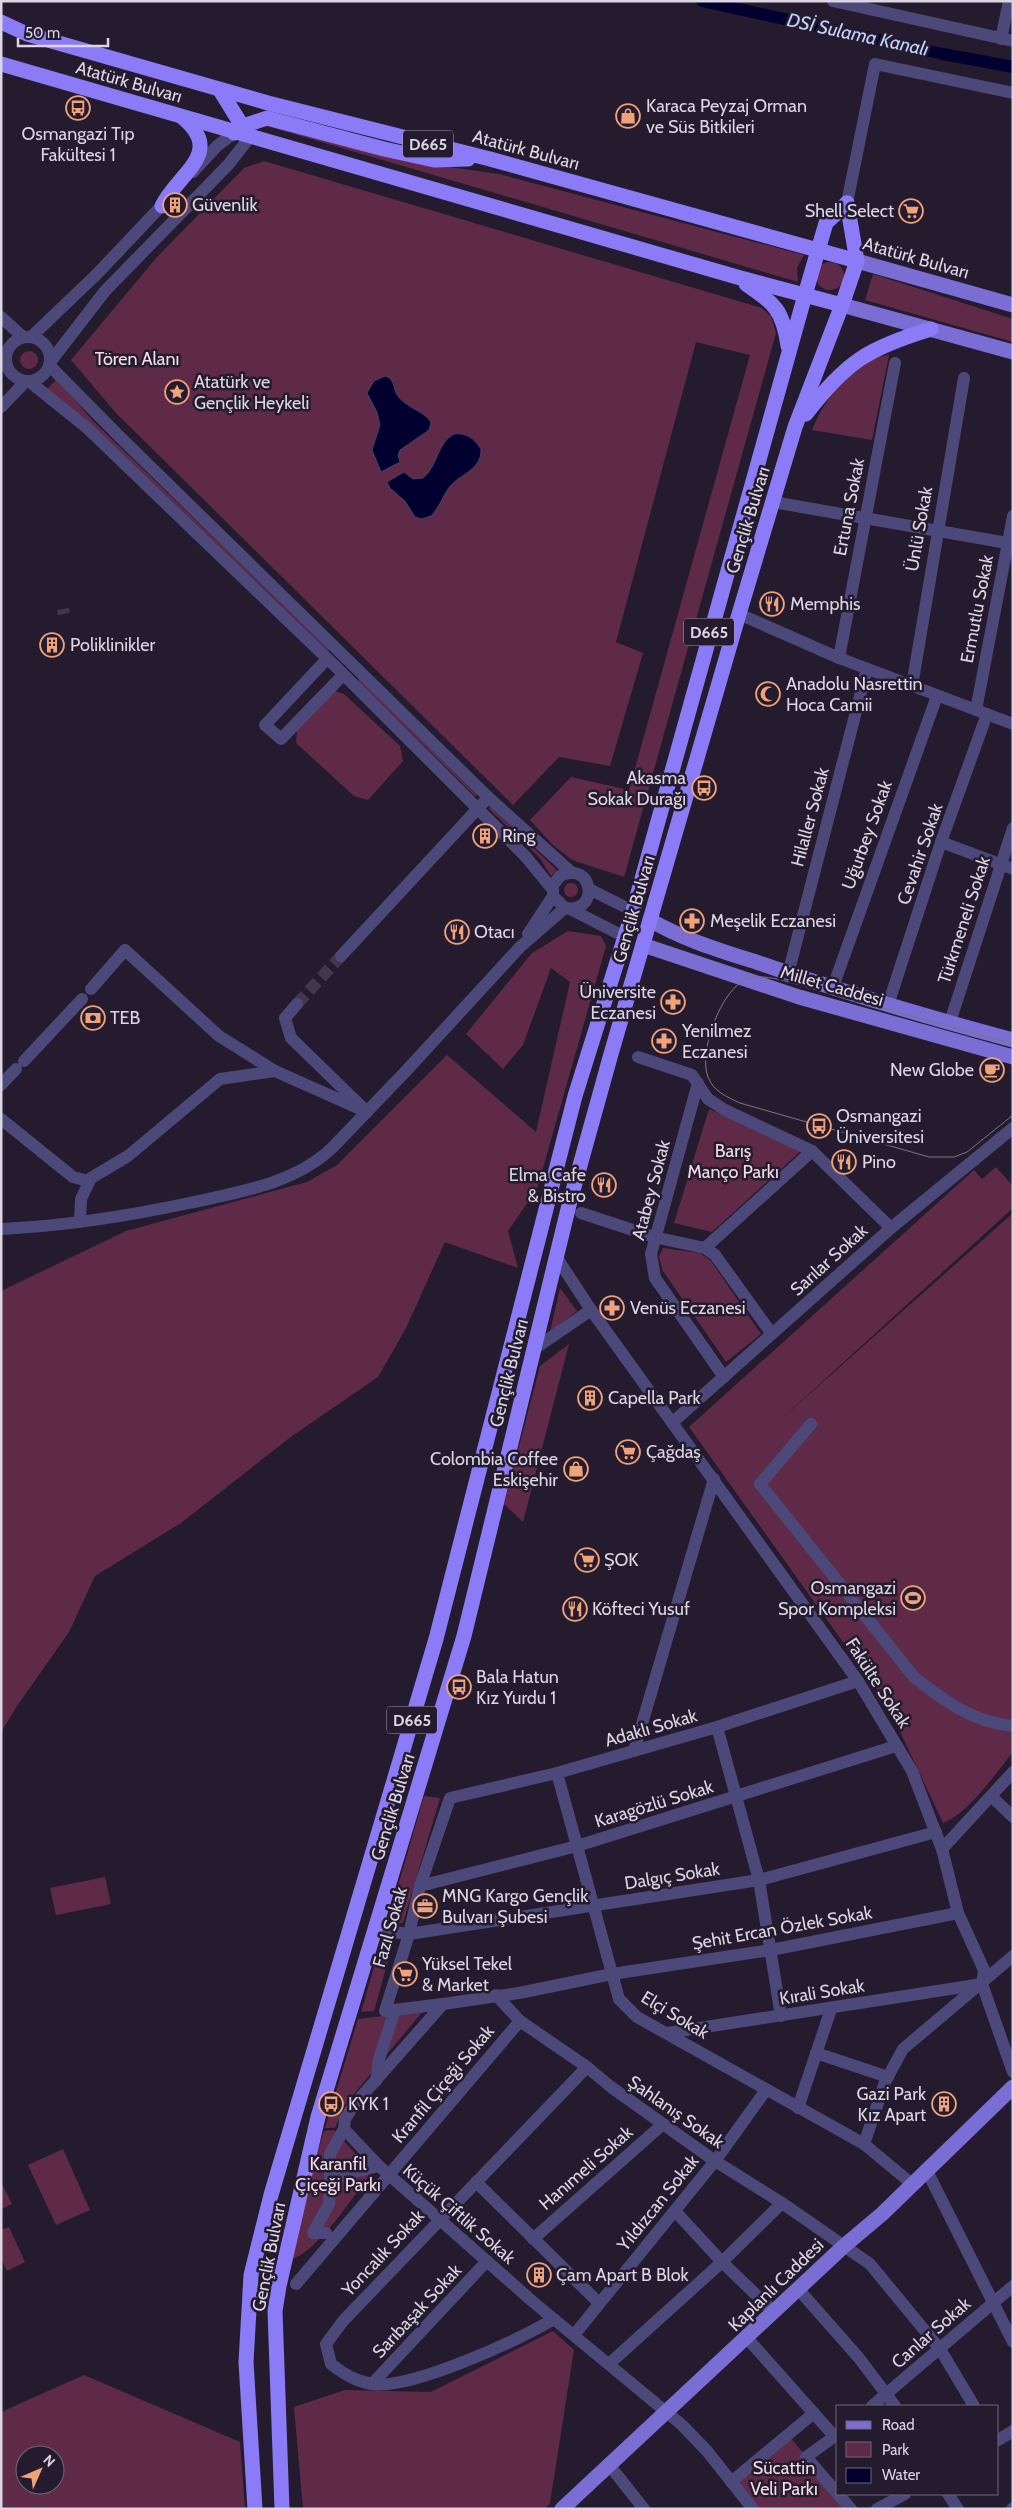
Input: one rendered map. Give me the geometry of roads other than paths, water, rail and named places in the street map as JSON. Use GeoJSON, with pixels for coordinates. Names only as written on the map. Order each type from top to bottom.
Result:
{"type":"FeatureCollection","features":[{"type":"Feature","properties":{"kind":"highway","name":"Atatürk Bulvarı"},"geometry":{"type":"LineString","coordinates":[[1,22],[28,34],[220,90],[490,159],[856,261]]}},
{"type":"Feature","properties":{"kind":"highway","name":"Atatürk Bulvarı"},"geometry":{"type":"LineString","coordinates":[[1,64],[242,132],[736,277],[842,305]]}},
{"type":"Feature","properties":{"kind":"highway"},"geometry":{"type":"LineString","coordinates":[[220,90],[242,132],[267,118],[384,149],[434,160],[490,159]]}},
{"type":"Feature","properties":{"kind":"highway"},"geometry":{"type":"LineString","coordinates":[[162,206],[168,192],[199,157],[200,145],[198,135],[191,125],[180,116]]}},
{"type":"Feature","properties":{"kind":"highway"},"geometry":{"type":"LineString","coordinates":[[804,295],[826,223],[848,203]]}},
{"type":"Feature","properties":{"kind":"highway"},"geometry":{"type":"LineString","coordinates":[[848,203],[856,261]]}},
{"type":"Feature","properties":{"kind":"highway","name":"Gençlik Bulvarı"},"geometry":{"type":"LineString","coordinates":[[282,2509],[275,2311],[278,2286],[318,2117],[464,1636],[569,1205],[738,614],[796,427],[842,305],[856,261]]}},
{"type":"Feature","properties":{"kind":"highway","name":"D665"},"geometry":{"type":"LineString","coordinates":[[736,277],[773,303],[785,326],[789,354]]}},
{"type":"Feature","properties":{"kind":"highway","name":"D665"},"geometry":{"type":"LineString","coordinates":[[789,354],[804,295]]}},
{"type":"Feature","properties":{"kind":"highway"},"geometry":{"type":"LineString","coordinates":[[796,427],[832,380],[848,366],[865,354],[898,339],[931,329]]}},
{"type":"Feature","properties":{"kind":"highway","name":"Gençlik Bulvarı"},"geometry":{"type":"LineString","coordinates":[[255,2509],[246,2362],[251,2275],[271,2195],[436,1639],[575,1096],[633,911],[734,543],[789,354]]}},
{"type":"Feature","properties":{"kind":"highway"},"geometry":{"type":"LineString","coordinates":[[633,911],[650,920]]}},
{"type":"Feature","properties":{"kind":"highway"},"geometry":{"type":"LineString","coordinates":[[625,937],[643,945]]}},
{"type":"Feature","properties":{"kind":"main road","name":"Atatürk Bulvarı"},"geometry":{"type":"LineString","coordinates":[[856,261],[1013,305]]}},
{"type":"Feature","properties":{"kind":"main road"},"geometry":{"type":"LineString","coordinates":[[842,305],[1013,352]]}},
{"type":"Feature","properties":{"kind":"main road","name":"Millet Caddesi"},"geometry":{"type":"LineString","coordinates":[[650,920],[684,937],[788,974],[888,1005],[1012,1038]]}},
{"type":"Feature","properties":{"kind":"main road","name":"Millet Caddesi"},"geometry":{"type":"LineString","coordinates":[[643,945],[799,997],[1013,1057]]}},
{"type":"Feature","properties":{"kind":"main road","name":"Kaplanlı Caddesi"},"geometry":{"type":"LineString","coordinates":[[562,2509],[844,2246],[882,2214],[926,2169],[1013,2087]]}},
{"type":"Feature","properties":{"kind":"street"},"geometry":{"type":"LineString","coordinates":[[833,1],[889,7],[1007,40],[1009,1]]}},
{"type":"Feature","properties":{"kind":"street"},"geometry":{"type":"LineString","coordinates":[[848,203],[875,64],[1013,92]]}},
{"type":"Feature","properties":{"kind":"street"},"geometry":{"type":"LineString","coordinates":[[242,132],[217,146],[97,274],[27,337],[10,346],[4,360],[13,376],[27,382],[86,427],[335,667],[534,864],[553,893],[556,901],[625,937]]}},
{"type":"Feature","properties":{"kind":"street"},"geometry":{"type":"LineString","coordinates":[[1,407],[27,382],[40,379],[105,291],[228,165],[242,132]]}},
{"type":"Feature","properties":{"kind":"street"},"geometry":{"type":"LineString","coordinates":[[1,317],[27,337],[46,344],[50,363],[118,436],[488,797],[571,872],[583,877],[589,888],[633,911]]}},
{"type":"Feature","properties":{"kind":"street","name":"Ertuna Sokak"},"geometry":{"type":"LineString","coordinates":[[839,658],[895,363]]}},
{"type":"Feature","properties":{"kind":"street","name":"Ünlü Sokak"},"geometry":{"type":"LineString","coordinates":[[912,686],[936,530],[964,378]]}},
{"type":"Feature","properties":{"kind":"street"},"geometry":{"type":"LineString","coordinates":[[773,502],[1010,543]]}},
{"type":"Feature","properties":{"kind":"street","name":"Ermutlu Sokak"},"geometry":{"type":"LineString","coordinates":[[981,712],[1013,516]]}},
{"type":"Feature","properties":{"kind":"street"},"geometry":{"type":"LineString","coordinates":[[738,614],[839,658],[1013,724]]}},
{"type":"Feature","properties":{"kind":"street"},"geometry":{"type":"LineString","coordinates":[[335,667],[265,725],[281,739],[344,656]]}},
{"type":"Feature","properties":{"kind":"street","name":"Hilaller Sokak"},"geometry":{"type":"LineString","coordinates":[[788,974],[868,669]]}},
{"type":"Feature","properties":{"kind":"street","name":"Uğurbey Sokak"},"geometry":{"type":"LineString","coordinates":[[833,988],[937,696]]}},
{"type":"Feature","properties":{"kind":"street","name":"Cevahir Sokak"},"geometry":{"type":"LineString","coordinates":[[888,1005],[981,712]]}},
{"type":"Feature","properties":{"kind":"street"},"geometry":{"type":"LineString","coordinates":[[341,956],[488,797]]}},
{"type":"Feature","properties":{"kind":"street","name":"Türkmeneli Sokak"},"geometry":{"type":"LineString","coordinates":[[950,1022],[1013,828]]}},
{"type":"Feature","properties":{"kind":"street"},"geometry":{"type":"LineString","coordinates":[[941,842],[1013,868]]}},
{"type":"Feature","properties":{"kind":"street"},"geometry":{"type":"LineString","coordinates":[[520,947],[553,893],[556,880],[571,872]]}},
{"type":"Feature","properties":{"kind":"street"},"geometry":{"type":"LineString","coordinates":[[1,1229],[80,1222],[152,1211],[268,1184],[299,1172],[323,1157],[520,947],[568,908],[582,905],[586,901],[589,888]]}},
{"type":"Feature","properties":{"kind":"street"},"geometry":{"type":"LineString","coordinates":[[91,989],[125,950],[219,1036],[275,1071],[367,1112]]}},
{"type":"Feature","properties":{"kind":"street"},"geometry":{"type":"LineString","coordinates":[[1,1085],[82,998]]}},
{"type":"Feature","properties":{"kind":"street"},"geometry":{"type":"LineString","coordinates":[[297,1004],[285,1018],[291,1038],[367,1112]]}},
{"type":"Feature","properties":{"kind":"street"},"geometry":{"type":"LineString","coordinates":[[638,1057],[692,1075],[708,1098],[725,1110],[812,1150],[891,1228]]}},
{"type":"Feature","properties":{"kind":"street"},"geometry":{"type":"LineString","coordinates":[[80,1222],[81,1199],[88,1182],[128,1156],[220,1080],[275,1071]]}},
{"type":"Feature","properties":{"kind":"street","name":"Atabey Sokak"},"geometry":{"type":"LineString","coordinates":[[698,1083],[654,1237],[651,1254],[655,1278],[724,1377]]}},
{"type":"Feature","properties":{"kind":"street"},"geometry":{"type":"LineString","coordinates":[[1,1119],[73,1177],[88,1182]]}},
{"type":"Feature","properties":{"kind":"street","name":"Sarılar Sokak"},"geometry":{"type":"LineString","coordinates":[[673,1422],[891,1228],[1013,1128]]}},
{"type":"Feature","properties":{"kind":"street"},"geometry":{"type":"LineString","coordinates":[[705,1248],[812,1150]]}},
{"type":"Feature","properties":{"kind":"street"},"geometry":{"type":"LineString","coordinates":[[581,1213],[654,1237],[705,1248],[716,1255],[772,1334]]}},
{"type":"Feature","properties":{"kind":"street","name":"Fakülte Sokak"},"geometry":{"type":"LineString","coordinates":[[557,1258],[591,1310],[858,1680],[912,1771],[942,1849],[958,1913],[984,1970],[982,1984],[1013,2072]]}},
{"type":"Feature","properties":{"kind":"street"},"geometry":{"type":"LineString","coordinates":[[534,1349],[591,1310]]}},
{"type":"Feature","properties":{"kind":"street"},"geometry":{"type":"LineString","coordinates":[[811,1424],[760,1484],[914,1677],[944,1701],[975,1717],[1013,1726]]}},
{"type":"Feature","properties":{"kind":"street"},"geometry":{"type":"LineString","coordinates":[[634,1751],[714,1479]]}},
{"type":"Feature","properties":{"kind":"street","name":"Adaklı Sokak"},"geometry":{"type":"LineString","coordinates":[[450,1798],[557,1773],[717,1727],[858,1680]]}},
{"type":"Feature","properties":{"kind":"street"},"geometry":{"type":"LineString","coordinates":[[717,1727],[759,1880],[781,2016]]}},
{"type":"Feature","properties":{"kind":"street","name":"Karagözlü Sokak"},"geometry":{"type":"LineString","coordinates":[[420,1886],[577,1846],[896,1746]]}},
{"type":"Feature","properties":{"kind":"street"},"geometry":{"type":"LineString","coordinates":[[942,1849],[992,1797],[1013,1772]]}},
{"type":"Feature","properties":{"kind":"street","name":"Elçi Sokak"},"geometry":{"type":"LineString","coordinates":[[557,1773],[618,1999],[637,2017],[864,2144],[912,2184]]}},
{"type":"Feature","properties":{"kind":"street"},"geometry":{"type":"LineString","coordinates":[[992,1797],[1013,1817]]}},
{"type":"Feature","properties":{"kind":"street","name":"Fazıl Sokak"},"geometry":{"type":"LineString","coordinates":[[395,2010],[385,2011],[420,1886],[450,1798]]}},
{"type":"Feature","properties":{"kind":"street","name":"Dalgıç Sokak"},"geometry":{"type":"LineString","coordinates":[[375,1930],[408,1934],[594,1907],[759,1880],[936,1832]]}},
{"type":"Feature","properties":{"kind":"street","name":"Şehit Ercan Özlek Sokak"},"geometry":{"type":"LineString","coordinates":[[612,1974],[771,1950],[958,1913]]}},
{"type":"Feature","properties":{"kind":"street"},"geometry":{"type":"LineString","coordinates":[[864,2144],[888,2076],[902,2049],[982,1984],[1013,1956]]}},
{"type":"Feature","properties":{"kind":"street"},"geometry":{"type":"LineString","coordinates":[[376,2081],[379,2059],[395,2010],[443,2004],[612,1974]]}},
{"type":"Feature","properties":{"kind":"street","name":"Kırali Sokak"},"geometry":{"type":"LineString","coordinates":[[667,2034],[982,1984]]}},
{"type":"Feature","properties":{"kind":"street","name":"Şahlanış Sokak"},"geometry":{"type":"LineString","coordinates":[[496,1995],[520,2020],[587,2067],[611,2088],[715,2161],[782,2203],[870,2264],[940,2349],[973,2405]]}},
{"type":"Feature","properties":{"kind":"street"},"geometry":{"type":"LineString","coordinates":[[294,2236],[319,2233],[329,2204],[330,2154],[344,2129],[346,2119],[353,2106],[443,2004]]}},
{"type":"Feature","properties":{"kind":"street"},"geometry":{"type":"LineString","coordinates":[[798,2108],[831,2009]]}},
{"type":"Feature","properties":{"kind":"street","name":"Kranfil Çiçeği Sokak"},"geometry":{"type":"LineString","coordinates":[[296,2284],[384,2170],[520,2020]]}},
{"type":"Feature","properties":{"kind":"street"},"geometry":{"type":"LineString","coordinates":[[816,2053],[888,2076]]}},
{"type":"Feature","properties":{"kind":"street","name":"Yoncalık Sokak"},"geometry":{"type":"LineString","coordinates":[[372,2384],[349,2378],[331,2364],[326,2344],[343,2322],[440,2219],[587,2067]]}},
{"type":"Feature","properties":{"kind":"street","name":"Yıldızcan Sokak"},"geometry":{"type":"LineString","coordinates":[[574,2335],[715,2161],[766,2090]]}},
{"type":"Feature","properties":{"kind":"street","name":"Hanımeli Sokak"},"geometry":{"type":"LineString","coordinates":[[533,2239],[663,2124]]}},
{"type":"Feature","properties":{"kind":"street","name":"Küçük Çiftlik Sokak"},"geometry":{"type":"LineString","coordinates":[[344,2129],[384,2170],[487,2261],[554,2319],[668,2412],[707,2451],[752,2509]]}},
{"type":"Feature","properties":{"kind":"street"},"geometry":{"type":"LineString","coordinates":[[926,2169],[1013,2342]]}},
{"type":"Feature","properties":{"kind":"street"},"geometry":{"type":"LineString","coordinates":[[330,2181],[350,2173],[384,2170]]}},
{"type":"Feature","properties":{"kind":"street"},"geometry":{"type":"LineString","coordinates":[[476,2182],[599,2304]]}},
{"type":"Feature","properties":{"kind":"street"},"geometry":{"type":"LineString","coordinates":[[609,2364],[722,2262],[782,2203]]}},
{"type":"Feature","properties":{"kind":"street"},"geometry":{"type":"LineString","coordinates":[[675,2211],[722,2262],[774,2312]]}},
{"type":"Feature","properties":{"kind":"street","name":"Sarıbaşak Sokak"},"geometry":{"type":"LineString","coordinates":[[372,2384],[487,2261]]}},
{"type":"Feature","properties":{"kind":"street","name":"Canlar Sokak"},"geometry":{"type":"LineString","coordinates":[[873,2405],[1013,2286]]}},
{"type":"Feature","properties":{"kind":"street"},"geometry":{"type":"LineString","coordinates":[[799,2290],[894,2405]]}},
{"type":"Feature","properties":{"kind":"street"},"geometry":{"type":"LineString","coordinates":[[372,2384],[420,2377],[518,2340],[554,2319]]}},
{"type":"Feature","properties":{"kind":"street"},"geometry":{"type":"LineString","coordinates":[[747,2338],[836,2435],[806,2457],[836,2492]]}},
{"type":"Feature","properties":{"kind":"street"},"geometry":{"type":"LineString","coordinates":[[731,2482],[814,2413]]}},
{"type":"Feature","properties":{"kind":"street"},"geometry":{"type":"LineString","coordinates":[[999,2439],[1013,2431]]}},
{"type":"Feature","properties":{"kind":"street"},"geometry":{"type":"LineString","coordinates":[[610,2466],[644,2509]]}},
{"type":"Feature","properties":{"kind":"street"},"geometry":{"type":"LineString","coordinates":[[839,2495],[851,2509]]}},
{"type":"Feature","properties":{"kind":"street"},"geometry":{"type":"LineString","coordinates":[[877,2509],[903,2495]]}},
{"type":"Feature","properties":{"kind":"street"},"geometry":{"type":"LineString","coordinates":[[949,2495],[958,2509]]}},
{"type":"Feature","properties":{"kind":"water"},"geometry":{"type":"Polygon","coordinates":[[[385,376],[391,379],[397,395],[401,399],[431,422],[429,430],[400,450],[398,455],[400,462],[381,472],[372,450],[380,425],[377,412],[367,393],[374,381],[385,376]]]}},
{"type":"Feature","properties":{"kind":"water"},"geometry":{"type":"Polygon","coordinates":[[[454,434],[466,435],[476,442],[481,449],[478,462],[469,472],[452,484],[431,516],[421,519],[415,517],[405,501],[390,488],[387,482],[404,472],[413,479],[423,478],[432,467],[444,443],[454,434]]]}},
{"type":"Feature","properties":{"kind":"waterway","name":"DSİ Sulama Kanalı"},"geometry":{"type":"LineString","coordinates":[[702,1],[943,54],[1013,67]]}},
{"type":"Feature","properties":{"kind":"tunnel"},"geometry":{"type":"LineString","coordinates":[[63,609],[64,614]]}},
{"type":"Feature","properties":{"kind":"tunnel"},"geometry":{"type":"LineString","coordinates":[[297,1004],[341,956]]}},
{"type":"Feature","properties":{"kind":"tram line"},"geometry":{"type":"LineString","coordinates":[[1013,1044],[789,982],[757,977],[747,979],[737,985],[729,995],[714,1022],[706,1053],[706,1066],[710,1082],[721,1093],[740,1103],[929,1157],[954,1157],[967,1152],[1013,1115]]}},
{"type":"Feature","properties":{"kind":"place","name":"Osmangazi Tıp Fakültesi 1"},"geometry":{"type":"Point","coordinates":[78,108]}},
{"type":"Feature","properties":{"kind":"place","name":"Karaca Peyzaj Orman ve Süs Bitkileri"},"geometry":{"type":"Point","coordinates":[628,116]}},
{"type":"Feature","properties":{"kind":"place","name":"Güvenlik"},"geometry":{"type":"Point","coordinates":[175,205]}},
{"type":"Feature","properties":{"kind":"place","name":"Shell Select"},"geometry":{"type":"Point","coordinates":[911,211]}},
{"type":"Feature","properties":{"kind":"place","name":"Atatürk ve Gençlik Heykeli"},"geometry":{"type":"Point","coordinates":[177,392]}},
{"type":"Feature","properties":{"kind":"place","name":"Memphis"},"geometry":{"type":"Point","coordinates":[772,604]}},
{"type":"Feature","properties":{"kind":"place","name":"Poliklinikler"},"geometry":{"type":"Point","coordinates":[52,645]}},
{"type":"Feature","properties":{"kind":"place","name":"Anadolu Nasrettin Hoca Camii"},"geometry":{"type":"Point","coordinates":[768,694]}},
{"type":"Feature","properties":{"kind":"place","name":"Akasma Sokak Durağı"},"geometry":{"type":"Point","coordinates":[704,788]}},
{"type":"Feature","properties":{"kind":"place","name":"Ring"},"geometry":{"type":"Point","coordinates":[485,836]}},
{"type":"Feature","properties":{"kind":"place","name":"Meşelik Eczanesi"},"geometry":{"type":"Point","coordinates":[692,921]}},
{"type":"Feature","properties":{"kind":"place","name":"Otacı"},"geometry":{"type":"Point","coordinates":[457,932]}},
{"type":"Feature","properties":{"kind":"place","name":"Üniversite Eczanesi"},"geometry":{"type":"Point","coordinates":[673,1002]}},
{"type":"Feature","properties":{"kind":"place","name":"TEB"},"geometry":{"type":"Point","coordinates":[93,1018]}},
{"type":"Feature","properties":{"kind":"place","name":"Yenilmez Eczanesi"},"geometry":{"type":"Point","coordinates":[664,1041]}},
{"type":"Feature","properties":{"kind":"place","name":"New Globe"},"geometry":{"type":"Point","coordinates":[992,1070]}},
{"type":"Feature","properties":{"kind":"place","name":"Osmangazi Üniversitesi"},"geometry":{"type":"Point","coordinates":[819,1126]}},
{"type":"Feature","properties":{"kind":"place","name":"Pino"},"geometry":{"type":"Point","coordinates":[844,1162]}},
{"type":"Feature","properties":{"kind":"place","name":"Elma Cafe & Bistro"},"geometry":{"type":"Point","coordinates":[604,1185]}},
{"type":"Feature","properties":{"kind":"place","name":"Venüs Eczanesi"},"geometry":{"type":"Point","coordinates":[612,1308]}},
{"type":"Feature","properties":{"kind":"place","name":"Capella Park"},"geometry":{"type":"Point","coordinates":[590,1398]}},
{"type":"Feature","properties":{"kind":"place","name":"Çağdaş"},"geometry":{"type":"Point","coordinates":[628,1452]}},
{"type":"Feature","properties":{"kind":"place","name":"Colombia Coffee Eskişehir"},"geometry":{"type":"Point","coordinates":[576,1469]}},
{"type":"Feature","properties":{"kind":"place","name":"ŞOK"},"geometry":{"type":"Point","coordinates":[587,1560]}},
{"type":"Feature","properties":{"kind":"place","name":"Osmangazi Spor Kompleksi"},"geometry":{"type":"Point","coordinates":[913,1598]}},
{"type":"Feature","properties":{"kind":"place","name":"Köfteci Yusuf"},"geometry":{"type":"Point","coordinates":[575,1609]}},
{"type":"Feature","properties":{"kind":"place","name":"Bala Hatun Kız Yurdu 1"},"geometry":{"type":"Point","coordinates":[459,1687]}},
{"type":"Feature","properties":{"kind":"place","name":"MNG Kargo Gençlik Bulvarı Şubesi"},"geometry":{"type":"Point","coordinates":[425,1906]}},
{"type":"Feature","properties":{"kind":"place","name":"Yüksel Tekel & Market"},"geometry":{"type":"Point","coordinates":[405,1974]}},
{"type":"Feature","properties":{"kind":"place","name":"KYK 1"},"geometry":{"type":"Point","coordinates":[331,2104]}},
{"type":"Feature","properties":{"kind":"place","name":"Gazi Park Kız Apart"},"geometry":{"type":"Point","coordinates":[944,2104]}},
{"type":"Feature","properties":{"kind":"place","name":"Çam Apart B Blok"},"geometry":{"type":"Point","coordinates":[539,2275]}},
{"type":"Feature","properties":{"kind":"park label","name":"Tören Alanı"},"geometry":{"type":"Point","coordinates":[137,359]}},
{"type":"Feature","properties":{"kind":"park label","name":"Barış Manço Parkı"},"geometry":{"type":"Point","coordinates":[733,1161]}},
{"type":"Feature","properties":{"kind":"park label","name":"Karanfil Çiçeği Parkı"},"geometry":{"type":"Point","coordinates":[338,2174]}},
{"type":"Feature","properties":{"kind":"park label","name":"Sücattin Veli Parkı"},"geometry":{"type":"Point","coordinates":[784,2478]}}]}
